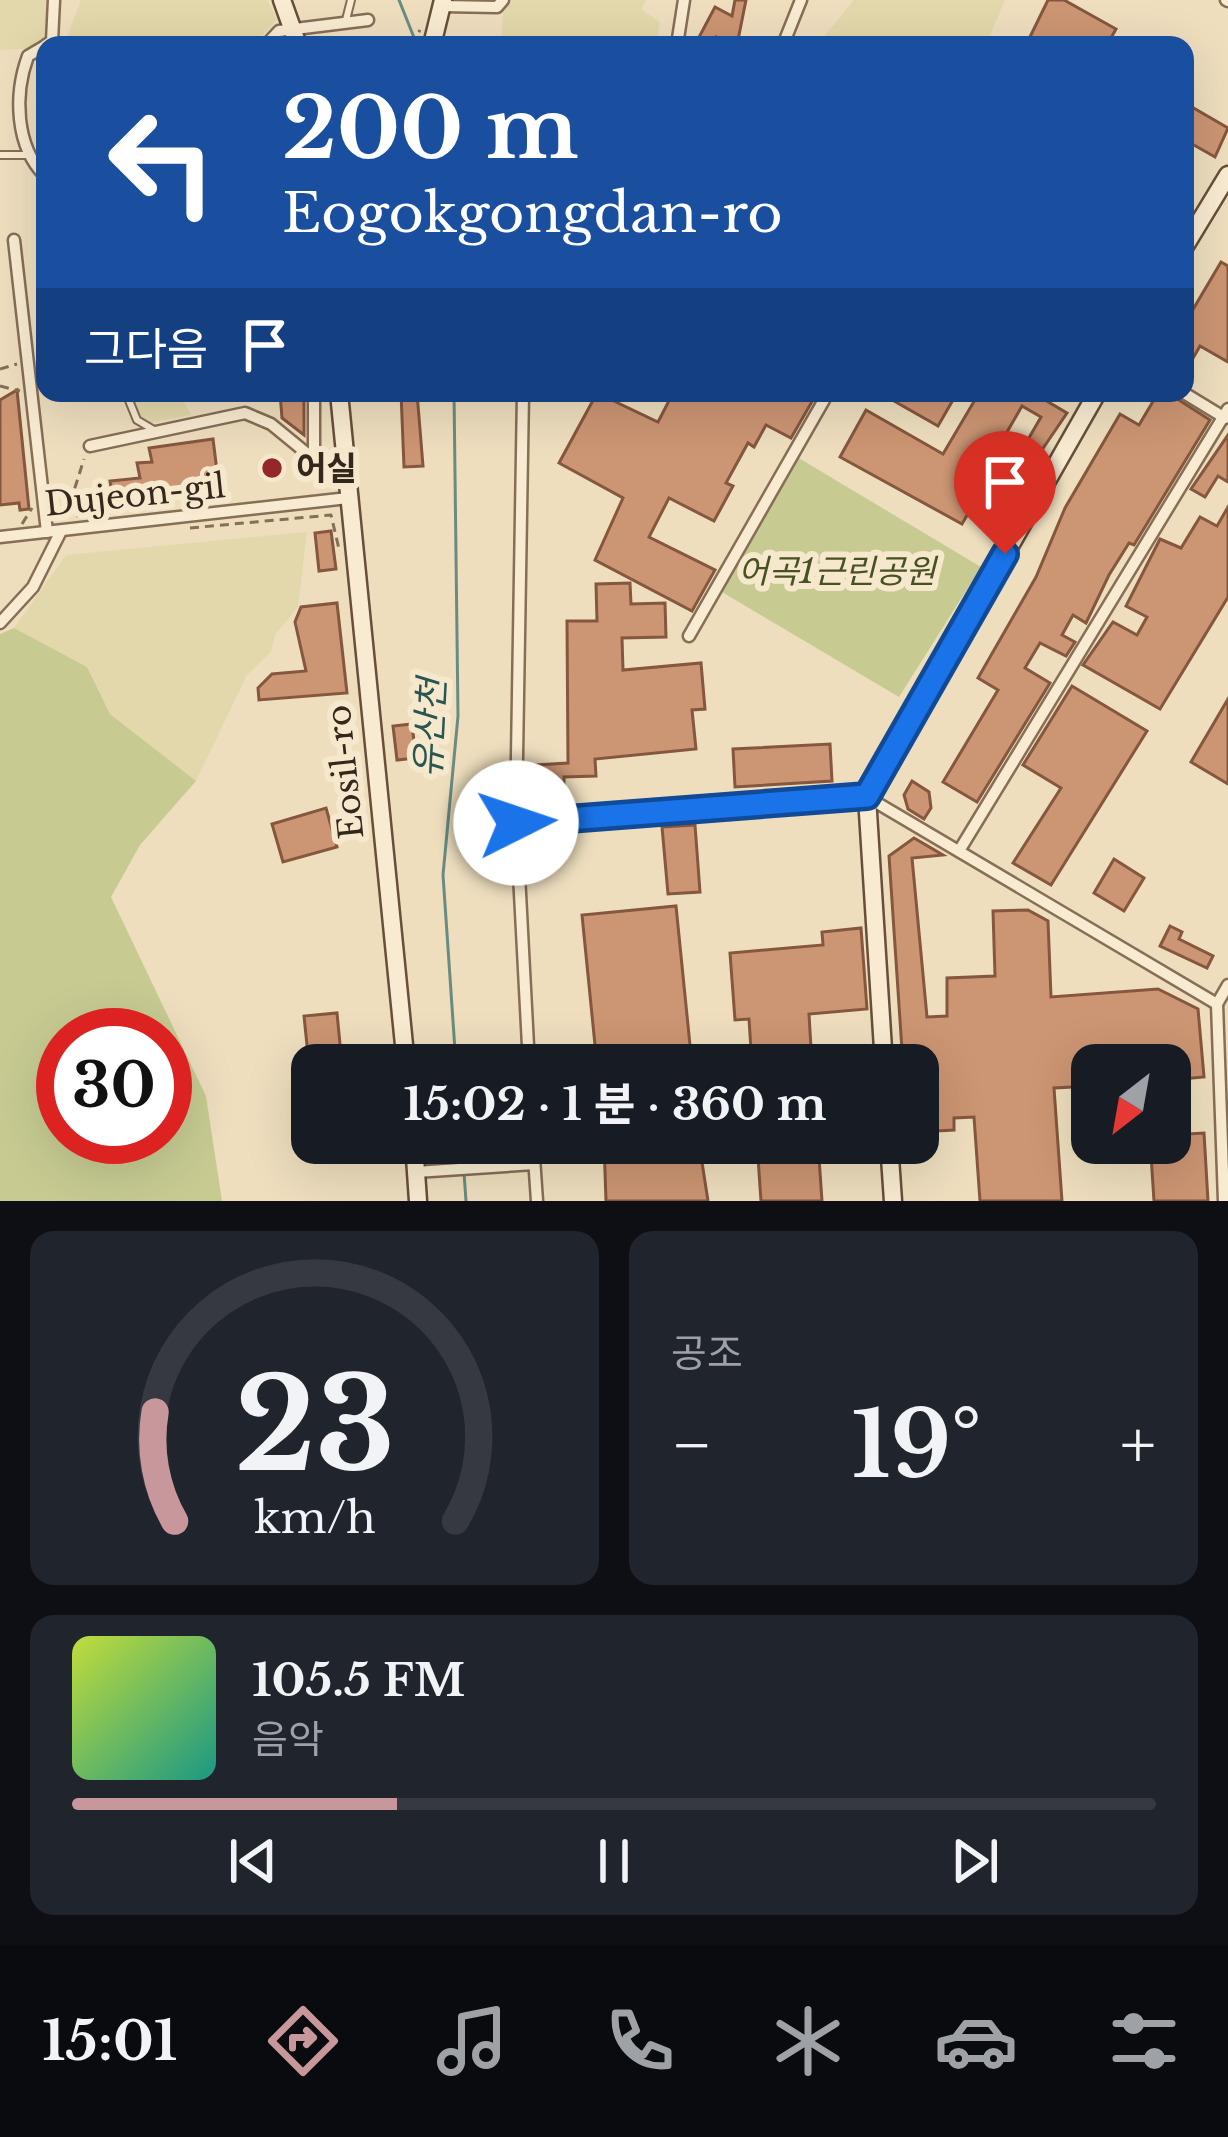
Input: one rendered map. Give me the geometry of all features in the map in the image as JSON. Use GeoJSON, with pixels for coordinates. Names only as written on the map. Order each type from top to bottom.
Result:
{"type":"FeatureCollection","features":[{"type":"Feature","properties":{"kind":"street"},"geometry":{"type":"LineString","coordinates":[[52,36],[53,0]]}},
{"type":"Feature","properties":{"kind":"street"},"geometry":{"type":"LineString","coordinates":[[282,0],[293,36]]}},
{"type":"Feature","properties":{"kind":"street"},"geometry":{"type":"LineString","coordinates":[[438,8],[496,8],[503,0]]}},
{"type":"Feature","properties":{"kind":"street"},"geometry":{"type":"LineString","coordinates":[[678,36],[684,0]]}},
{"type":"Feature","properties":{"kind":"street"},"geometry":{"type":"LineString","coordinates":[[787,36],[801,0]]}},
{"type":"Feature","properties":{"kind":"street"},"geometry":{"type":"LineString","coordinates":[[303,36],[368,20]]}},
{"type":"Feature","properties":{"kind":"street"},"geometry":{"type":"LineString","coordinates":[[36,51],[28,56],[18,83],[29,155],[36,164]]}},
{"type":"Feature","properties":{"kind":"street"},"geometry":{"type":"LineString","coordinates":[[1194,231],[1228,175]]}},
{"type":"Feature","properties":{"kind":"street"},"geometry":{"type":"LineString","coordinates":[[14,241],[47,532]]}},
{"type":"Feature","properties":{"kind":"street"},"geometry":{"type":"LineString","coordinates":[[958,851],[1226,415],[1194,398]]}},
{"type":"Feature","properties":{"kind":"street"},"geometry":{"type":"LineString","coordinates":[[314,402],[314,459]]}},
{"type":"Feature","properties":{"kind":"street","name":"Eosil-ro"},"geometry":{"type":"LineString","coordinates":[[340,402],[404,1044]]}},
{"type":"Feature","properties":{"kind":"street"},"geometry":{"type":"LineString","coordinates":[[523,402],[516,823],[528,1044]]}},
{"type":"Feature","properties":{"kind":"street"},"geometry":{"type":"LineString","coordinates":[[689,636],[823,402]]}},
{"type":"Feature","properties":{"kind":"street"},"geometry":{"type":"LineString","coordinates":[[883,1044],[867,796],[1092,402]]}},
{"type":"Feature","properties":{"kind":"street"},"geometry":{"type":"LineString","coordinates":[[96,443],[244,412],[271,424],[332,474],[345,472]]}},
{"type":"Feature","properties":{"kind":"street","name":"Dujeon-gil"},"geometry":{"type":"LineString","coordinates":[[0,537],[347,498]]}},
{"type":"Feature","properties":{"kind":"street"},"geometry":{"type":"LineString","coordinates":[[0,623],[33,586],[61,531]]}},
{"type":"Feature","properties":{"kind":"street"},"geometry":{"type":"LineString","coordinates":[[516,823],[867,796],[1217,1004]]}},
{"type":"Feature","properties":{"kind":"street"},"geometry":{"type":"LineString","coordinates":[[1224,1201],[1217,1004],[1228,985]]}},
{"type":"Feature","properties":{"kind":"street"},"geometry":{"type":"LineString","coordinates":[[418,1201],[425,1172],[422,1164]]}},
{"type":"Feature","properties":{"kind":"street"},"geometry":{"type":"LineString","coordinates":[[425,1172],[534,1164],[537,1201]]}},
{"type":"Feature","properties":{"kind":"street"},"geometry":{"type":"LineString","coordinates":[[890,1164],[893,1201]]}},
{"type":"Feature","properties":{"kind":"lane"},"geometry":{"type":"LineString","coordinates":[[345,22],[350,0]]}},
{"type":"Feature","properties":{"kind":"lane"},"geometry":{"type":"LineString","coordinates":[[0,154],[29,155]]}},
{"type":"Feature","properties":{"kind":"lane"},"geometry":{"type":"LineString","coordinates":[[130,402],[137,420],[157,432]]}},
{"type":"Feature","properties":{"kind":"path"},"geometry":{"type":"LineString","coordinates":[[418,36],[438,8]]}},
{"type":"Feature","properties":{"kind":"path"},"geometry":{"type":"LineString","coordinates":[[0,386],[20,391]]}},
{"type":"Feature","properties":{"kind":"path"},"geometry":{"type":"LineString","coordinates":[[80,519],[72,497],[96,443]]}},
{"type":"Feature","properties":{"kind":"path"},"geometry":{"type":"LineString","coordinates":[[21,524],[31,516],[31,490]]}},
{"type":"Feature","properties":{"kind":"path"},"geometry":{"type":"LineString","coordinates":[[173,530],[331,515],[341,560]]}},
{"type":"Feature","properties":{"kind":"shaded area"},"geometry":{"type":"Polygon","coordinates":[[[0,0],[50,0],[48,36],[36,36],[34,48],[0,50],[0,0]]]}},
{"type":"Feature","properties":{"kind":"shaded area"},"geometry":{"type":"Polygon","coordinates":[[[81,0],[267,0],[277,19],[262,36],[67,36],[81,0]]]}},
{"type":"Feature","properties":{"kind":"shaded area"},"geometry":{"type":"Polygon","coordinates":[[[513,0],[646,0],[641,9],[660,22],[658,36],[502,36],[503,12],[513,0]]]}},
{"type":"Feature","properties":{"kind":"shaded area"},"geometry":{"type":"Polygon","coordinates":[[[854,0],[1005,0],[990,36],[826,34],[854,0]]]}},
{"type":"Feature","properties":{"kind":"shaded area"},"geometry":{"type":"Polygon","coordinates":[[[133,402],[184,402],[191,415],[144,424],[133,402]]]}},
{"type":"Feature","properties":{"kind":"shaded area"},"geometry":{"type":"Polygon","coordinates":[[[307,532],[298,607],[275,635],[271,652],[247,675],[196,781],[110,714],[87,667],[14,628],[66,555],[307,532]]]}},
{"type":"Feature","properties":{"kind":"green space","name":"어곡1근린공원"},"geometry":{"type":"Polygon","coordinates":[[[797,457],[981,567],[899,697],[722,592],[797,457]]]}},
{"type":"Feature","properties":{"kind":"green space"},"geometry":{"type":"Polygon","coordinates":[[[14,628],[87,667],[110,714],[196,781],[140,845],[111,897],[164,1008],[36,1008],[36,1164],[192,1164],[192,1067],[206,1096],[222,1201],[0,1201],[0,634],[14,628]]]}},
{"type":"Feature","properties":{"kind":"building"},"geometry":{"type":"Polygon","coordinates":[[[735,0],[746,0],[739,36],[700,36],[715,7],[732,16],[735,0]]]}},
{"type":"Feature","properties":{"kind":"building"},"geometry":{"type":"Polygon","coordinates":[[[1048,0],[1064,0],[1116,29],[1112,36],[1030,36],[1048,0]]]}},
{"type":"Feature","properties":{"kind":"building"},"geometry":{"type":"Polygon","coordinates":[[[1194,108],[1228,128],[1215,157],[1194,145],[1194,108]]]}},
{"type":"Feature","properties":{"kind":"building"},"geometry":{"type":"Polygon","coordinates":[[[1221,262],[1228,266],[1228,362],[1200,346],[1194,356],[1194,308],[1221,262]]]}},
{"type":"Feature","properties":{"kind":"building"},"geometry":{"type":"Polygon","coordinates":[[[17,390],[29,509],[20,510],[19,503],[0,505],[0,400],[17,390]]]}},
{"type":"Feature","properties":{"kind":"building"},"geometry":{"type":"Polygon","coordinates":[[[281,402],[304,402],[304,435],[282,418],[281,402]]]}},
{"type":"Feature","properties":{"kind":"building"},"geometry":{"type":"Polygon","coordinates":[[[401,402],[418,402],[423,466],[404,467],[401,402]]]}},
{"type":"Feature","properties":{"kind":"building"},"geometry":{"type":"Polygon","coordinates":[[[592,402],[616,402],[658,422],[668,402],[812,402],[791,438],[766,425],[754,447],[748,443],[726,483],[733,486],[714,521],[669,498],[649,537],[715,570],[692,611],[595,560],[623,498],[559,463],[592,402]]]}},
{"type":"Feature","properties":{"kind":"building"},"geometry":{"type":"Polygon","coordinates":[[[896,402],[952,402],[938,426],[896,402]]]}},
{"type":"Feature","properties":{"kind":"building"},"geometry":{"type":"Polygon","coordinates":[[[974,402],[1048,402],[1067,413],[1014,491],[989,477],[962,524],[840,457],[866,410],[943,454],[974,402]],[[1022,406],[996,451],[1015,462],[1041,417],[1022,406]]]}},
{"type":"Feature","properties":{"kind":"building"},"geometry":{"type":"Polygon","coordinates":[[[1153,402],[1182,402],[1210,420],[1134,545],[1129,543],[1109,575],[1086,623],[1073,615],[1062,635],[1075,642],[1066,656],[1040,643],[1025,668],[1050,683],[977,802],[943,782],[998,690],[978,678],[1036,577],[1065,508],[1120,414],[1139,425],[1153,402]]]}},
{"type":"Feature","properties":{"kind":"building"},"geometry":{"type":"Polygon","coordinates":[[[1228,435],[1228,482],[1218,476],[1205,497],[1191,489],[1228,435]]]}},
{"type":"Feature","properties":{"kind":"building"},"geometry":{"type":"Polygon","coordinates":[[[213,439],[220,495],[188,501],[187,495],[115,510],[110,481],[140,478],[137,463],[152,462],[149,448],[213,439]]]}},
{"type":"Feature","properties":{"kind":"building"},"geometry":{"type":"Polygon","coordinates":[[[1228,507],[1228,597],[1160,709],[1083,665],[1113,622],[1137,635],[1147,617],[1126,606],[1160,539],[1181,548],[1200,517],[1217,526],[1228,507]]]}},
{"type":"Feature","properties":{"kind":"building"},"geometry":{"type":"Polygon","coordinates":[[[331,531],[336,569],[319,571],[315,533],[331,531]]]}},
{"type":"Feature","properties":{"kind":"building"},"geometry":{"type":"Polygon","coordinates":[[[630,583],[631,604],[665,603],[666,637],[622,638],[623,670],[701,663],[705,709],[692,710],[696,749],[595,759],[596,776],[564,777],[564,786],[537,787],[536,765],[568,763],[567,621],[597,621],[596,584],[630,583]]]}},
{"type":"Feature","properties":{"kind":"building"},"geometry":{"type":"Polygon","coordinates":[[[337,603],[347,693],[259,700],[258,688],[272,674],[306,671],[295,622],[301,607],[337,603]]]}},
{"type":"Feature","properties":{"kind":"building"},"geometry":{"type":"Polygon","coordinates":[[[1072,686],[1147,731],[1051,885],[1013,863],[1061,788],[1023,765],[1072,686]]]}},
{"type":"Feature","properties":{"kind":"building"},"geometry":{"type":"Polygon","coordinates":[[[1228,699],[1228,784],[1191,762],[1228,699]]]}},
{"type":"Feature","properties":{"kind":"building"},"geometry":{"type":"Polygon","coordinates":[[[412,724],[416,758],[397,760],[393,726],[412,724]]]}},
{"type":"Feature","properties":{"kind":"building"},"geometry":{"type":"Polygon","coordinates":[[[830,744],[832,781],[735,787],[733,749],[830,744]]]}},
{"type":"Feature","properties":{"kind":"building"},"geometry":{"type":"Polygon","coordinates":[[[912,781],[929,792],[931,808],[924,819],[908,809],[904,795],[912,781]]]}},
{"type":"Feature","properties":{"kind":"building"},"geometry":{"type":"Polygon","coordinates":[[[326,808],[337,847],[283,862],[272,824],[326,808]]]}},
{"type":"Feature","properties":{"kind":"building"},"geometry":{"type":"Polygon","coordinates":[[[695,825],[700,892],[668,894],[662,827],[695,825]]]}},
{"type":"Feature","properties":{"kind":"building"},"geometry":{"type":"Polygon","coordinates":[[[914,838],[943,855],[912,858],[927,1017],[947,1016],[947,978],[995,976],[993,911],[1028,910],[1048,921],[1051,997],[1158,989],[1198,1009],[1204,1077],[1191,1078],[1191,1044],[1071,1044],[1071,1087],[1054,1088],[1062,1201],[980,1201],[974,1117],[954,1118],[954,1130],[939,1131],[939,1044],[902,1044],[889,856],[914,838]]]}},
{"type":"Feature","properties":{"kind":"building"},"geometry":{"type":"Polygon","coordinates":[[[1114,859],[1144,878],[1124,911],[1094,893],[1114,859]]]}},
{"type":"Feature","properties":{"kind":"building"},"geometry":{"type":"Polygon","coordinates":[[[676,906],[690,1044],[595,1044],[582,915],[676,906]]]}},
{"type":"Feature","properties":{"kind":"building"},"geometry":{"type":"Polygon","coordinates":[[[1170,926],[1182,932],[1179,939],[1213,956],[1207,968],[1160,946],[1170,926]]]}},
{"type":"Feature","properties":{"kind":"building"},"geometry":{"type":"Polygon","coordinates":[[[861,928],[867,1009],[809,1014],[811,1044],[751,1044],[749,1019],[735,1020],[730,953],[823,945],[822,932],[861,928]]]}},
{"type":"Feature","properties":{"kind":"building"},"geometry":{"type":"Polygon","coordinates":[[[337,1013],[340,1044],[307,1044],[304,1016],[337,1013]]]}},
{"type":"Feature","properties":{"kind":"building"},"geometry":{"type":"Polygon","coordinates":[[[1204,1133],[1208,1201],[1154,1201],[1152,1164],[1191,1164],[1191,1134],[1204,1133]]]}},
{"type":"Feature","properties":{"kind":"building"},"geometry":{"type":"Polygon","coordinates":[[[605,1164],[702,1164],[708,1201],[606,1201],[605,1164]]]}},
{"type":"Feature","properties":{"kind":"building"},"geometry":{"type":"Polygon","coordinates":[[[758,1164],[819,1164],[822,1201],[761,1201],[758,1164]]]}},
{"type":"Feature","properties":{"kind":"waterway","name":"유산천"},"geometry":{"type":"LineString","coordinates":[[399,0],[413,36]]}},
{"type":"Feature","properties":{"kind":"waterway","name":"유산천"},"geometry":{"type":"LineString","coordinates":[[454,402],[458,716],[443,875],[455,1044]]}},
{"type":"Feature","properties":{"kind":"waterway","name":"유산천"},"geometry":{"type":"LineString","coordinates":[[464,1173],[466,1201]]}},
{"type":"Feature","properties":{"kind":"place","name":"어실"},"geometry":{"type":"Point","coordinates":[272,468]}},
{"type":"Feature","properties":{"kind":"route"},"geometry":{"type":"LineString","coordinates":[[516,823],[867,796],[1005,554]]}}]}
